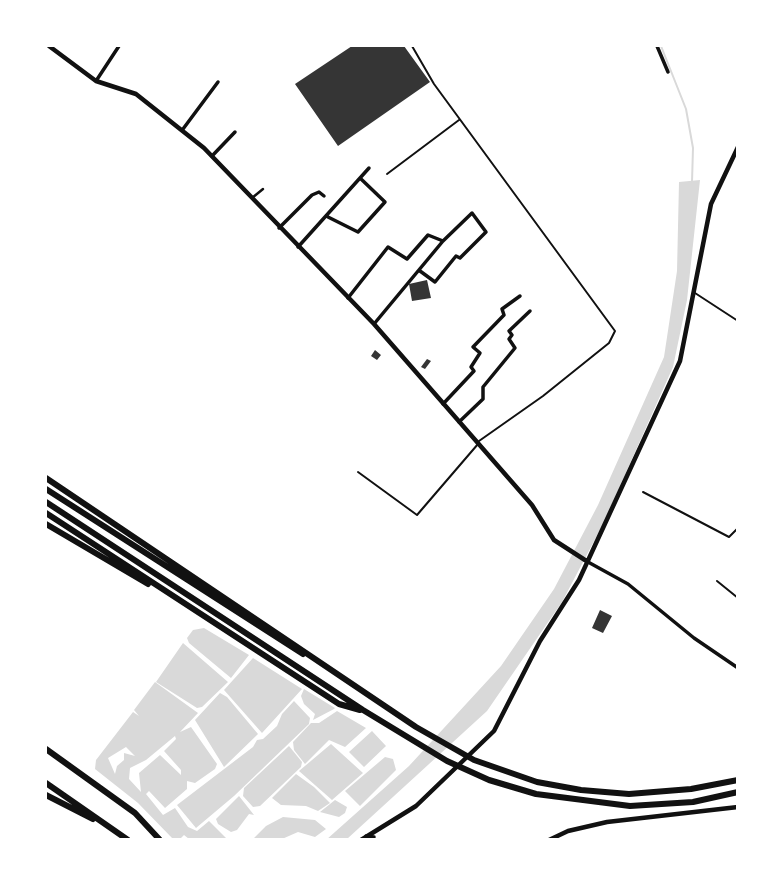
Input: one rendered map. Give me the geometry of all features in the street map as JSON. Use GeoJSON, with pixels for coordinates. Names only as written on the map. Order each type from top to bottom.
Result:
{"type":"FeatureCollection","features":[{"type":"Feature","properties":{"kind":"highway"},"geometry":{"type":"LineString","coordinates":[[46,478],[454,751],[516,775],[581,790],[629,794],[691,789],[737,780]]}},
{"type":"Feature","properties":{"kind":"highway"},"geometry":{"type":"LineString","coordinates":[[46,489],[274,637],[333,671]]}},
{"type":"Feature","properties":{"kind":"highway"},"geometry":{"type":"LineString","coordinates":[[46,502],[363,710],[447,761],[489,780],[536,794],[582,803],[630,806],[693,802],[737,792]]}},
{"type":"Feature","properties":{"kind":"highway"},"geometry":{"type":"LineString","coordinates":[[46,513],[339,704],[363,710]]}},
{"type":"Feature","properties":{"kind":"highway"},"geometry":{"type":"LineString","coordinates":[[46,524],[103,560],[184,603]]}},
{"type":"Feature","properties":{"kind":"highway"},"geometry":{"type":"LineString","coordinates":[[46,749],[135,813],[160,839]]}},
{"type":"Feature","properties":{"kind":"highway"},"geometry":{"type":"LineString","coordinates":[[46,783],[128,839]]}},
{"type":"Feature","properties":{"kind":"highway"},"geometry":{"type":"LineString","coordinates":[[46,795],[117,831]]}},
{"type":"Feature","properties":{"kind":"main road"},"geometry":{"type":"LineString","coordinates":[[49,46],[96,81],[136,94],[183,129],[212,156],[278,228],[374,324],[532,505],[548,533],[560,547],[585,560]]}},
{"type":"Feature","properties":{"kind":"main road"},"geometry":{"type":"LineString","coordinates":[[364,838],[406,814],[437,789],[485,741],[508,708],[540,641],[563,608],[680,362],[711,204],[737,147]]}},
{"type":"Feature","properties":{"kind":"main road"},"geometry":{"type":"LineString","coordinates":[[550,839],[595,824],[737,807]]}},
{"type":"Feature","properties":{"kind":"street"},"geometry":{"type":"LineString","coordinates":[[96,81],[119,46]]}},
{"type":"Feature","properties":{"kind":"street"},"geometry":{"type":"LineString","coordinates":[[657,46],[668,72]]}},
{"type":"Feature","properties":{"kind":"street"},"geometry":{"type":"LineString","coordinates":[[183,129],[218,82]]}},
{"type":"Feature","properties":{"kind":"street"},"geometry":{"type":"LineString","coordinates":[[212,156],[235,132]]}},
{"type":"Feature","properties":{"kind":"street"},"geometry":{"type":"LineString","coordinates":[[298,247],[328,217],[369,168]]}},
{"type":"Feature","properties":{"kind":"street"},"geometry":{"type":"LineString","coordinates":[[328,217],[358,232],[385,202],[360,178]]}},
{"type":"Feature","properties":{"kind":"street"},"geometry":{"type":"LineString","coordinates":[[252,199],[263,189]]}},
{"type":"Feature","properties":{"kind":"street"},"geometry":{"type":"LineString","coordinates":[[278,228],[312,195],[319,192],[324,196]]}},
{"type":"Feature","properties":{"kind":"street"},"geometry":{"type":"LineString","coordinates":[[374,324],[387,304],[471,213],[486,232],[460,258],[456,256],[435,282],[419,271]]}},
{"type":"Feature","properties":{"kind":"street"},"geometry":{"type":"LineString","coordinates":[[348,298],[388,247],[407,259],[430,234],[443,242]]}},
{"type":"Feature","properties":{"kind":"street"},"geometry":{"type":"LineString","coordinates":[[443,404],[474,371],[471,367],[480,354],[473,347],[504,315],[502,309],[520,296]]}},
{"type":"Feature","properties":{"kind":"street"},"geometry":{"type":"LineString","coordinates":[[459,422],[483,399],[483,387],[515,348],[509,339],[512,335],[509,331],[530,311]]}},
{"type":"Feature","properties":{"kind":"street"},"geometry":{"type":"LineString","coordinates":[[548,533],[557,529]]}},
{"type":"Feature","properties":{"kind":"street"},"geometry":{"type":"LineString","coordinates":[[585,560],[628,584],[694,638],[737,668]]}},
{"type":"Feature","properties":{"kind":"street"},"geometry":{"type":"LineString","coordinates":[[364,838],[374,837]]}},
{"type":"Feature","properties":{"kind":"lane"},"geometry":{"type":"LineString","coordinates":[[358,472],[418,515],[479,442],[543,396],[609,343],[615,331],[434,84],[412,46]]}},
{"type":"Feature","properties":{"kind":"lane"},"geometry":{"type":"LineString","coordinates":[[387,174],[460,120]]}},
{"type":"Feature","properties":{"kind":"lane"},"geometry":{"type":"LineString","coordinates":[[693,292],[737,321]]}},
{"type":"Feature","properties":{"kind":"lane"},"geometry":{"type":"LineString","coordinates":[[643,492],[729,537],[737,528]]}},
{"type":"Feature","properties":{"kind":"lane"},"geometry":{"type":"LineString","coordinates":[[717,581],[737,598]]}},
{"type":"Feature","properties":{"kind":"shaded area"},"geometry":{"type":"Polygon","coordinates":[[[700,180],[687,300],[673,367],[603,524],[562,602],[487,711],[347,839],[326,840],[409,766],[501,666],[554,589],[598,505],[664,357],[677,271],[679,182],[700,180]]]}},
{"type":"Feature","properties":{"kind":"shaded area"},"geometry":{"type":"Polygon","coordinates":[[[204,628],[249,655],[231,678],[189,643],[187,638],[193,630],[204,628]]]}},
{"type":"Feature","properties":{"kind":"shaded area"},"geometry":{"type":"Polygon","coordinates":[[[183,643],[228,682],[202,707],[197,708],[156,682],[183,643]]]}},
{"type":"Feature","properties":{"kind":"shaded area"},"geometry":{"type":"Polygon","coordinates":[[[253,658],[302,689],[262,733],[224,690],[253,658]]]}},
{"type":"Feature","properties":{"kind":"shaded area"},"geometry":{"type":"Polygon","coordinates":[[[155,682],[198,713],[180,732],[191,727],[217,764],[215,769],[195,783],[187,781],[187,789],[165,808],[149,791],[146,794],[163,815],[175,808],[188,827],[197,831],[209,821],[227,839],[189,839],[184,835],[180,839],[173,839],[138,803],[95,769],[96,760],[133,712],[139,716],[134,710],[155,682]],[[175,736],[146,760],[130,768],[129,779],[141,792],[139,773],[160,755],[181,775],[181,770],[164,751],[176,739],[175,736]],[[126,747],[108,758],[115,774],[117,766],[124,760],[124,753],[135,756],[126,747]]]}},
{"type":"Feature","properties":{"kind":"shaded area"},"geometry":{"type":"Polygon","coordinates":[[[304,689],[335,708],[313,720],[315,714],[304,704],[301,696],[304,689]]]}},
{"type":"Feature","properties":{"kind":"shaded area"},"geometry":{"type":"Polygon","coordinates":[[[220,693],[227,697],[258,734],[224,767],[195,720],[220,693]]]}},
{"type":"Feature","properties":{"kind":"shaded area"},"geometry":{"type":"Polygon","coordinates":[[[294,701],[310,718],[309,724],[234,796],[196,828],[177,805],[253,747],[257,740],[263,739],[277,726],[282,714],[294,701]]]}},
{"type":"Feature","properties":{"kind":"shaded area"},"geometry":{"type":"Polygon","coordinates":[[[337,711],[366,728],[345,747],[329,740],[305,764],[294,750],[293,742],[311,723],[319,723],[337,711]]]}},
{"type":"Feature","properties":{"kind":"shaded area"},"geometry":{"type":"Polygon","coordinates":[[[372,731],[386,746],[364,767],[349,752],[372,731]]]}},
{"type":"Feature","properties":{"kind":"shaded area"},"geometry":{"type":"Polygon","coordinates":[[[331,744],[363,773],[332,800],[299,771],[331,744]]]}},
{"type":"Feature","properties":{"kind":"shaded area"},"geometry":{"type":"Polygon","coordinates":[[[289,746],[302,762],[301,767],[260,806],[253,807],[243,796],[244,788],[289,746]]]}},
{"type":"Feature","properties":{"kind":"shaded area"},"geometry":{"type":"Polygon","coordinates":[[[385,757],[393,759],[396,770],[360,806],[345,791],[385,757]]]}},
{"type":"Feature","properties":{"kind":"shaded area"},"geometry":{"type":"Polygon","coordinates":[[[296,774],[330,803],[318,811],[306,806],[281,805],[272,798],[296,774]]]}},
{"type":"Feature","properties":{"kind":"shaded area"},"geometry":{"type":"Polygon","coordinates":[[[239,796],[254,815],[249,814],[237,830],[231,832],[218,824],[216,819],[239,796]]]}},
{"type":"Feature","properties":{"kind":"shaded area"},"geometry":{"type":"Polygon","coordinates":[[[335,800],[347,807],[345,813],[339,817],[320,812],[335,800]]]}},
{"type":"Feature","properties":{"kind":"shaded area"},"geometry":{"type":"Polygon","coordinates":[[[283,817],[315,820],[326,829],[315,837],[298,832],[282,839],[253,839],[266,826],[283,817]]]}},
{"type":"Feature","properties":{"kind":"building"},"geometry":{"type":"Polygon","coordinates":[[[352,46],[404,46],[430,82],[338,146],[295,84],[352,46]]]}},
{"type":"Feature","properties":{"kind":"building"},"geometry":{"type":"Polygon","coordinates":[[[427,280],[431,298],[412,301],[409,284],[427,280]]]}},
{"type":"Feature","properties":{"kind":"building"},"geometry":{"type":"Polygon","coordinates":[[[375,350],[381,355],[377,360],[371,356],[375,350]]]}},
{"type":"Feature","properties":{"kind":"building"},"geometry":{"type":"Polygon","coordinates":[[[427,359],[431,361],[425,369],[421,367],[427,359]]]}},
{"type":"Feature","properties":{"kind":"building"},"geometry":{"type":"Polygon","coordinates":[[[600,610],[612,616],[603,633],[592,628],[600,610]]]}},
{"type":"Feature","properties":{"kind":"waterway"},"geometry":{"type":"LineString","coordinates":[[661,46],[686,109],[693,148],[692,182]]}}]}
